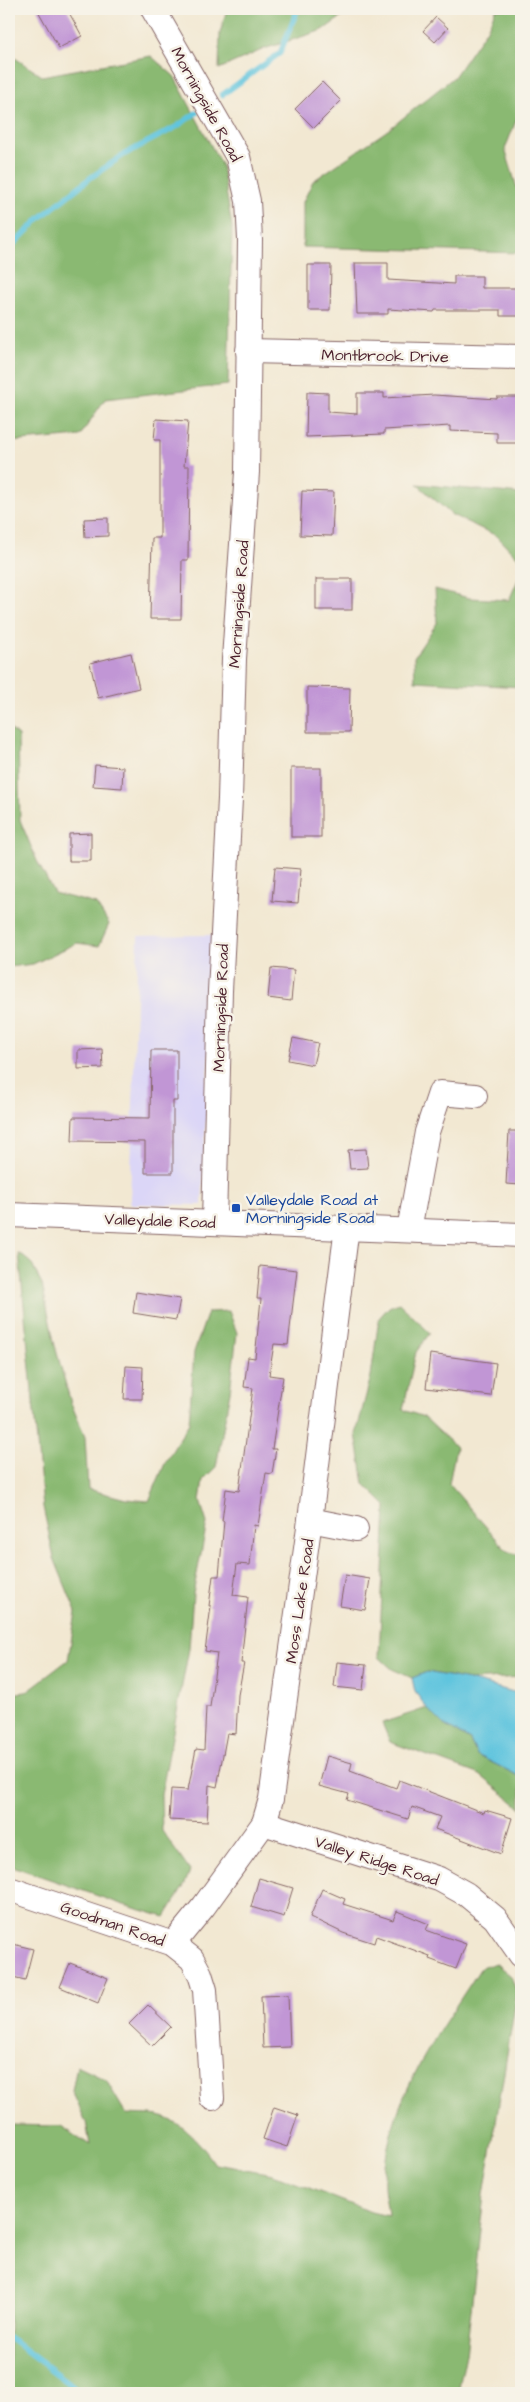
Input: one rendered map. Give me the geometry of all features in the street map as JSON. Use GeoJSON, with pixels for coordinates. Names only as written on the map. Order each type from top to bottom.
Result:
{"type":"FeatureCollection","features":[{"type":"Feature","properties":{"kind":"street","name":"Morningside Road"},"geometry":{"type":"LineString","coordinates":[[153,9],[218,119],[242,167],[248,200],[250,240],[247,472],[234,659],[230,799],[220,991],[214,1222]]}},
{"type":"Feature","properties":{"kind":"street","name":"Montbrook Drive"},"geometry":{"type":"LineString","coordinates":[[248,350],[521,356]]}},
{"type":"Feature","properties":{"kind":"street"},"geometry":{"type":"LineString","coordinates":[[409,1230],[426,1132],[440,1093],[475,1096]]}},
{"type":"Feature","properties":{"kind":"street","name":"Valleydale Road"},"geometry":{"type":"LineString","coordinates":[[9,1215],[521,1235]]}},
{"type":"Feature","properties":{"kind":"street","name":"Moss Lake Road"},"geometry":{"type":"LineString","coordinates":[[173,1944],[204,1906],[264,1823],[276,1772],[347,1227]]}},
{"type":"Feature","properties":{"kind":"street"},"geometry":{"type":"LineString","coordinates":[[310,1520],[356,1529]]}},
{"type":"Feature","properties":{"kind":"street","name":"Valley Ridge Road"},"geometry":{"type":"LineString","coordinates":[[264,1823],[439,1879],[466,1894],[495,1918],[521,1955]]}},
{"type":"Feature","properties":{"kind":"street","name":"Goodman Road"},"geometry":{"type":"LineString","coordinates":[[9,1889],[173,1944],[192,1959],[200,1974],[205,1990],[212,2098]]}},
{"type":"Feature","properties":{"kind":"shaded area"},"geometry":{"type":"Polygon","coordinates":[[[214,935],[202,1205],[130,1204],[138,936],[214,935]]]}},
{"type":"Feature","properties":{"kind":"green space"},"geometry":{"type":"Polygon","coordinates":[[[227,9],[353,9],[323,30],[264,49],[219,69],[220,33],[227,9]]]}},
{"type":"Feature","properties":{"kind":"green space"},"geometry":{"type":"Polygon","coordinates":[[[496,9],[521,9],[521,108],[505,149],[521,201],[521,253],[303,247],[303,202],[313,181],[388,130],[454,77],[487,29],[496,9]]]}},
{"type":"Feature","properties":{"kind":"green space"},"geometry":{"type":"Polygon","coordinates":[[[9,54],[42,76],[151,56],[174,76],[222,166],[232,227],[228,385],[105,399],[80,436],[9,442],[9,54]]]}},
{"type":"Feature","properties":{"kind":"green space"},"geometry":{"type":"Polygon","coordinates":[[[417,484],[521,494],[521,561],[497,536],[452,515],[417,484]]]}},
{"type":"Feature","properties":{"kind":"green space"},"geometry":{"type":"Polygon","coordinates":[[[521,573],[521,687],[415,681],[414,657],[437,623],[435,589],[469,598],[509,600],[521,573]]]}},
{"type":"Feature","properties":{"kind":"green space"},"geometry":{"type":"Polygon","coordinates":[[[9,728],[18,736],[20,820],[37,861],[54,893],[96,904],[109,924],[99,946],[77,943],[33,964],[9,967],[9,728]]]}},
{"type":"Feature","properties":{"kind":"green space"},"geometry":{"type":"Polygon","coordinates":[[[19,1253],[31,1263],[42,1284],[55,1346],[71,1403],[85,1437],[88,1489],[126,1499],[149,1501],[166,1461],[189,1423],[194,1352],[208,1312],[229,1311],[237,1333],[230,1392],[216,1467],[203,1480],[200,1501],[207,1523],[193,1594],[189,1649],[161,1795],[162,1831],[190,1871],[184,1886],[165,1917],[124,1905],[9,1865],[9,1694],[26,1692],[68,1660],[76,1612],[54,1558],[43,1507],[19,1253]]]}},
{"type":"Feature","properties":{"kind":"green space"},"geometry":{"type":"Polygon","coordinates":[[[399,1303],[430,1333],[416,1352],[403,1410],[424,1417],[456,1447],[449,1484],[507,1551],[521,1556],[521,1677],[469,1680],[427,1672],[412,1678],[392,1669],[379,1657],[386,1506],[364,1484],[356,1434],[371,1376],[379,1318],[389,1307],[399,1303]]]}},
{"type":"Feature","properties":{"kind":"green space"},"geometry":{"type":"Polygon","coordinates":[[[427,1708],[444,1725],[470,1740],[477,1755],[521,1777],[521,1808],[480,1775],[390,1742],[382,1723],[427,1708]]]}},
{"type":"Feature","properties":{"kind":"green space"},"geometry":{"type":"Polygon","coordinates":[[[495,1963],[511,1976],[517,1993],[484,2195],[466,2354],[458,2393],[9,2393],[9,2125],[61,2126],[90,2145],[86,2122],[72,2091],[77,2066],[106,2080],[126,2114],[167,2118],[183,2128],[191,2134],[215,2164],[273,2174],[371,2212],[388,2216],[384,2183],[388,2149],[395,2121],[405,2094],[433,2042],[480,1969],[495,1963]]]}},
{"type":"Feature","properties":{"kind":"water"},"geometry":{"type":"Polygon","coordinates":[[[427,1672],[469,1680],[521,1694],[521,1777],[477,1755],[470,1740],[444,1725],[427,1708],[415,1692],[412,1678],[427,1672]]]}},
{"type":"Feature","properties":{"kind":"building"},"geometry":{"type":"Polygon","coordinates":[[[37,9],[67,9],[82,36],[59,48],[37,9]]]}},
{"type":"Feature","properties":{"kind":"building"},"geometry":{"type":"Polygon","coordinates":[[[436,17],[448,28],[435,42],[423,31],[436,17]]]}},
{"type":"Feature","properties":{"kind":"building"},"geometry":{"type":"Polygon","coordinates":[[[322,82],[341,101],[314,128],[295,109],[322,82]]]}},
{"type":"Feature","properties":{"kind":"building"},"geometry":{"type":"Polygon","coordinates":[[[355,263],[388,263],[388,280],[454,284],[454,276],[482,276],[482,288],[521,288],[521,316],[500,316],[500,310],[435,310],[434,312],[388,309],[388,314],[357,314],[355,263]]]}},
{"type":"Feature","properties":{"kind":"building"},"geometry":{"type":"Polygon","coordinates":[[[308,265],[331,265],[330,310],[308,310],[308,265]]]}},
{"type":"Feature","properties":{"kind":"building"},"geometry":{"type":"Polygon","coordinates":[[[307,392],[328,393],[328,412],[357,414],[357,393],[384,393],[384,398],[434,395],[497,399],[497,397],[521,397],[521,443],[497,443],[497,433],[450,431],[450,426],[384,430],[384,434],[306,437],[307,392]]]}},
{"type":"Feature","properties":{"kind":"building"},"geometry":{"type":"Polygon","coordinates":[[[156,419],[188,421],[184,466],[189,466],[188,560],[182,560],[181,619],[150,619],[152,538],[160,538],[160,440],[154,440],[156,419]]]}},
{"type":"Feature","properties":{"kind":"building"},"geometry":{"type":"Polygon","coordinates":[[[302,491],[334,492],[332,536],[300,535],[302,491]]]}},
{"type":"Feature","properties":{"kind":"building"},"geometry":{"type":"Polygon","coordinates":[[[108,518],[108,536],[85,537],[84,519],[108,518]]]}},
{"type":"Feature","properties":{"kind":"building"},"geometry":{"type":"Polygon","coordinates":[[[316,579],[352,579],[352,610],[316,610],[316,579]]]}},
{"type":"Feature","properties":{"kind":"building"},"geometry":{"type":"Polygon","coordinates":[[[131,653],[139,688],[98,698],[90,663],[131,653]]]}},
{"type":"Feature","properties":{"kind":"building"},"geometry":{"type":"Polygon","coordinates":[[[307,687],[350,688],[349,732],[307,732],[307,687]]]}},
{"type":"Feature","properties":{"kind":"building"},"geometry":{"type":"Polygon","coordinates":[[[95,765],[123,767],[122,788],[93,786],[95,765]]]}},
{"type":"Feature","properties":{"kind":"building"},"geometry":{"type":"Polygon","coordinates":[[[291,768],[321,768],[321,837],[291,837],[291,768]]]}},
{"type":"Feature","properties":{"kind":"building"},"geometry":{"type":"Polygon","coordinates":[[[91,833],[91,861],[69,861],[69,834],[91,833]]]}},
{"type":"Feature","properties":{"kind":"building"},"geometry":{"type":"Polygon","coordinates":[[[275,867],[301,869],[298,903],[272,901],[275,867]]]}},
{"type":"Feature","properties":{"kind":"building"},"geometry":{"type":"Polygon","coordinates":[[[271,968],[294,970],[291,1001],[268,998],[271,968]]]}},
{"type":"Feature","properties":{"kind":"building"},"geometry":{"type":"Polygon","coordinates":[[[293,1038],[318,1043],[313,1065],[288,1060],[293,1038]]]}},
{"type":"Feature","properties":{"kind":"building"},"geometry":{"type":"Polygon","coordinates":[[[102,1049],[103,1068],[78,1069],[78,1050],[102,1049]]]}},
{"type":"Feature","properties":{"kind":"building"},"geometry":{"type":"Polygon","coordinates":[[[151,1050],[177,1050],[177,1101],[173,1101],[173,1173],[145,1173],[145,1142],[72,1141],[73,1117],[150,1118],[151,1050]]]}},
{"type":"Feature","properties":{"kind":"building"},"geometry":{"type":"Polygon","coordinates":[[[509,1131],[521,1131],[521,1185],[506,1184],[509,1131]]]}},
{"type":"Feature","properties":{"kind":"building"},"geometry":{"type":"Polygon","coordinates":[[[366,1149],[368,1168],[350,1169],[348,1150],[366,1149]]]}},
{"type":"Feature","properties":{"kind":"building"},"geometry":{"type":"Polygon","coordinates":[[[260,1266],[297,1270],[288,1345],[274,1344],[269,1375],[283,1377],[272,1449],[276,1449],[272,1474],[266,1473],[258,1526],[254,1525],[250,1565],[237,1564],[233,1595],[248,1597],[241,1663],[244,1663],[238,1695],[236,1734],[227,1733],[217,1787],[209,1785],[207,1822],[169,1820],[171,1789],[188,1790],[196,1749],[204,1750],[206,1707],[210,1707],[217,1653],[205,1651],[211,1606],[209,1606],[213,1576],[219,1576],[226,1489],[239,1491],[253,1388],[244,1387],[248,1357],[255,1358],[261,1299],[257,1299],[260,1266]]]}},
{"type":"Feature","properties":{"kind":"building"},"geometry":{"type":"Polygon","coordinates":[[[136,1292],[180,1299],[176,1320],[133,1313],[136,1292]]]}},
{"type":"Feature","properties":{"kind":"building"},"geometry":{"type":"Polygon","coordinates":[[[430,1354],[496,1363],[491,1396],[426,1388],[430,1354]]]}},
{"type":"Feature","properties":{"kind":"building"},"geometry":{"type":"Polygon","coordinates":[[[126,1366],[143,1367],[142,1399],[124,1399],[126,1366]]]}},
{"type":"Feature","properties":{"kind":"building"},"geometry":{"type":"Polygon","coordinates":[[[345,1575],[370,1579],[365,1610],[340,1606],[345,1575]]]}},
{"type":"Feature","properties":{"kind":"building"},"geometry":{"type":"Polygon","coordinates":[[[337,1662],[366,1665],[363,1690],[334,1687],[337,1662]]]}},
{"type":"Feature","properties":{"kind":"building"},"geometry":{"type":"Polygon","coordinates":[[[327,1756],[352,1763],[350,1771],[396,1788],[399,1780],[484,1813],[485,1810],[512,1818],[501,1854],[435,1829],[440,1817],[412,1807],[408,1819],[347,1800],[349,1794],[319,1786],[327,1756]]]}},
{"type":"Feature","properties":{"kind":"building"},"geometry":{"type":"Polygon","coordinates":[[[259,1878],[293,1888],[284,1917],[251,1907],[259,1878]]]}},
{"type":"Feature","properties":{"kind":"building"},"geometry":{"type":"Polygon","coordinates":[[[322,1889],[345,1899],[343,1904],[393,1920],[397,1911],[429,1924],[426,1930],[466,1944],[456,1969],[429,1959],[430,1956],[376,1936],[374,1943],[343,1933],[310,1917],[322,1889]]]}},
{"type":"Feature","properties":{"kind":"building"},"geometry":{"type":"Polygon","coordinates":[[[9,1943],[33,1949],[25,1980],[9,1976],[9,1943]]]}},
{"type":"Feature","properties":{"kind":"building"},"geometry":{"type":"Polygon","coordinates":[[[70,1963],[108,1978],[98,2003],[60,1987],[70,1963]]]}},
{"type":"Feature","properties":{"kind":"building"},"geometry":{"type":"Polygon","coordinates":[[[288,1995],[290,2047],[263,2048],[261,1996],[288,1995]]]}},
{"type":"Feature","properties":{"kind":"building"},"geometry":{"type":"Polygon","coordinates":[[[148,2005],[171,2027],[152,2046],[129,2024],[148,2005]]]}},
{"type":"Feature","properties":{"kind":"building"},"geometry":{"type":"Polygon","coordinates":[[[274,2107],[298,2115],[287,2147],[263,2139],[274,2107]]]}},
{"type":"Feature","properties":{"kind":"waterway"},"geometry":{"type":"LineString","coordinates":[[222,95],[280,53],[298,9]]}},
{"type":"Feature","properties":{"kind":"waterway"},"geometry":{"type":"LineString","coordinates":[[9,249],[40,218],[90,178],[125,154],[176,127],[196,113]]}},
{"type":"Feature","properties":{"kind":"waterway"},"geometry":{"type":"LineString","coordinates":[[9,2338],[82,2393]]}},
{"type":"Feature","properties":{"kind":"place","name":"Valleydale Road at Morningside Road"},"geometry":{"type":"Point","coordinates":[236,1208]}}]}
